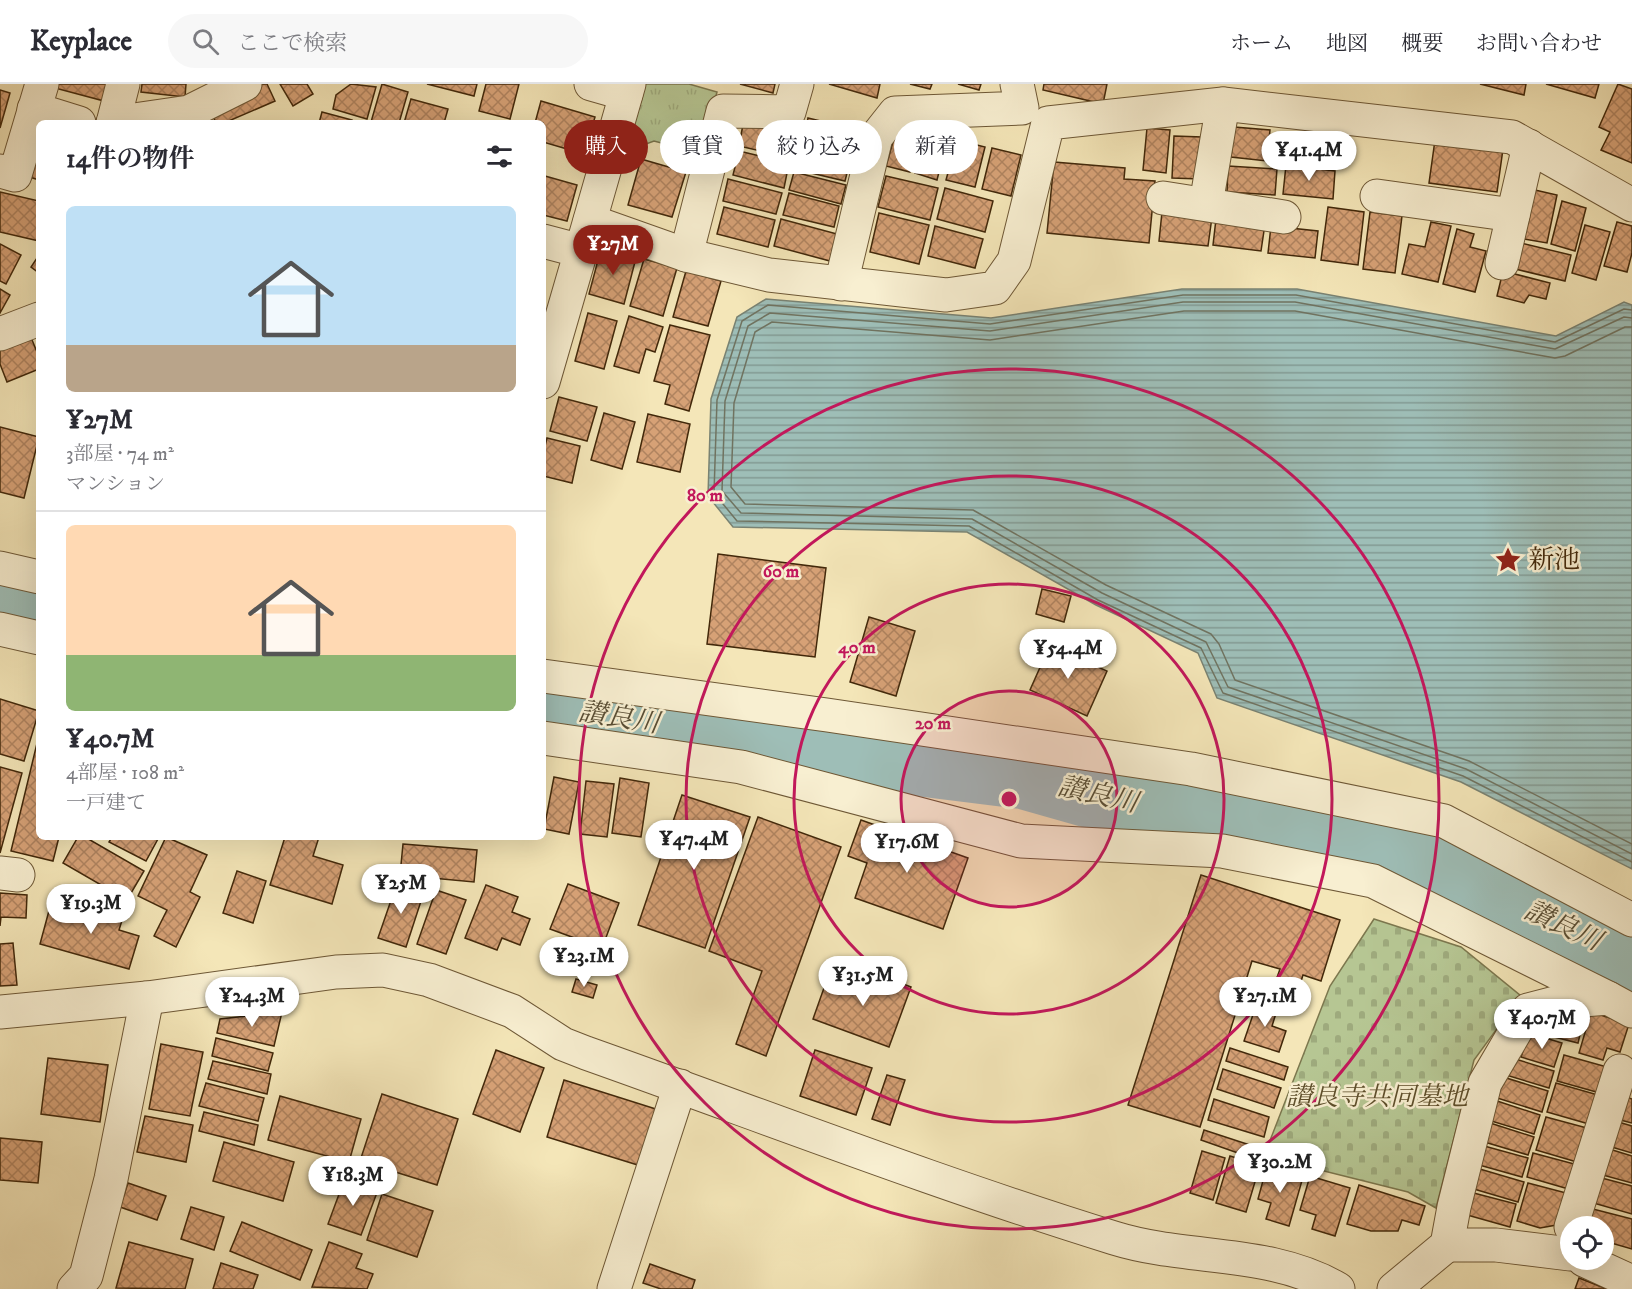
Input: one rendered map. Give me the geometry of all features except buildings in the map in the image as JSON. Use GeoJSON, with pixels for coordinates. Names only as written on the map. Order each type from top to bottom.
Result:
{"type":"FeatureCollection","features":[{"type":"Feature","properties":{"kind":"street"},"geometry":{"type":"LineString","coordinates":[[114,120],[123,84]]}},
{"type":"Feature","properties":{"kind":"street"},"geometry":{"type":"LineString","coordinates":[[132,120],[189,111],[245,84]]}},
{"type":"Feature","properties":{"kind":"street"},"geometry":{"type":"LineString","coordinates":[[546,372],[627,89],[591,84]]}},
{"type":"Feature","properties":{"kind":"street"},"geometry":{"type":"LineString","coordinates":[[686,255],[723,111],[789,112],[797,84]]}},
{"type":"Feature","properties":{"kind":"street"},"geometry":{"type":"LineString","coordinates":[[0,171],[15,175],[38,96],[74,120]]}},
{"type":"Feature","properties":{"kind":"street"},"geometry":{"type":"LineString","coordinates":[[841,284],[876,137],[895,113],[1029,105],[1223,104],[1512,137],[1632,205]]}},
{"type":"Feature","properties":{"kind":"street"},"geometry":{"type":"LineString","coordinates":[[1206,204],[1223,104]]}},
{"type":"Feature","properties":{"kind":"street"},"geometry":{"type":"LineString","coordinates":[[546,241],[585,236],[686,255],[769,275],[841,284],[946,295],[994,288],[1014,261],[1029,105]]}},
{"type":"Feature","properties":{"kind":"street"},"geometry":{"type":"LineString","coordinates":[[1502,263],[1529,146]]}},
{"type":"Feature","properties":{"kind":"street"},"geometry":{"type":"LineString","coordinates":[[1377,196],[1513,215]]}},
{"type":"Feature","properties":{"kind":"street"},"geometry":{"type":"LineString","coordinates":[[1163,198],[1284,217]]}},
{"type":"Feature","properties":{"kind":"street"},"geometry":{"type":"LineString","coordinates":[[0,333],[36,320]]}},
{"type":"Feature","properties":{"kind":"street"},"geometry":{"type":"LineString","coordinates":[[0,568],[36,576]]}},
{"type":"Feature","properties":{"kind":"street"},"geometry":{"type":"LineString","coordinates":[[0,629],[36,637]]}},
{"type":"Feature","properties":{"kind":"street"},"geometry":{"type":"LineString","coordinates":[[546,676],[1191,769],[1444,821],[1632,920]]}},
{"type":"Feature","properties":{"kind":"street"},"geometry":{"type":"LineString","coordinates":[[546,738],[741,767],[1021,841],[1222,851],[1373,881],[1620,1005]]}},
{"type":"Feature","properties":{"kind":"street"},"geometry":{"type":"LineString","coordinates":[[0,1012],[147,998],[336,972],[383,970],[429,980],[512,1011],[563,1044],[1116,1239],[1281,1264],[1318,1277],[1338,1289]]}},
{"type":"Feature","properties":{"kind":"street"},"geometry":{"type":"LineString","coordinates":[[74,1289],[86,1276],[105,1201],[147,998]]}},
{"type":"Feature","properties":{"kind":"street"},"geometry":{"type":"LineString","coordinates":[[1394,1289],[1447,1245],[1485,1083],[1528,1010],[1560,1002],[1620,1005]]}},
{"type":"Feature","properties":{"kind":"street"},"geometry":{"type":"LineString","coordinates":[[1580,1216],[1620,1071]]}},
{"type":"Feature","properties":{"kind":"street"},"geometry":{"type":"LineString","coordinates":[[614,1289],[680,1086]]}},
{"type":"Feature","properties":{"kind":"street"},"geometry":{"type":"LineString","coordinates":[[1447,1245],[1560,1245]]}},
{"type":"Feature","properties":{"kind":"street"},"geometry":{"type":"LineString","coordinates":[[1613,1270],[1632,1282]]}},
{"type":"Feature","properties":{"kind":"green space"},"geometry":{"type":"Polygon","coordinates":[[[645,84],[689,84],[717,92],[709,120],[660,120],[660,143],[654,141],[648,143],[648,120],[635,120],[645,84]]]}},
{"type":"Feature","properties":{"kind":"green space","name":"讃良寺共同墓地"},"geometry":{"type":"Polygon","coordinates":[[[1374,919],[1461,947],[1521,996],[1474,1060],[1436,1208],[1408,1192],[1264,1156],[1330,986],[1374,919]]]}},
{"type":"Feature","properties":{"kind":"water"},"geometry":{"type":"Polygon","coordinates":[[[1182,289],[1297,289],[1556,336],[1624,302],[1632,305],[1632,869],[1461,782],[1217,698],[1198,653],[1096,605],[967,532],[733,527],[708,496],[711,399],[737,317],[766,299],[991,318],[1182,289]]]}},
{"type":"Feature","properties":{"kind":"waterway","name":"讃良川"},"geometry":{"type":"LineString","coordinates":[[0,598],[36,606]]}},
{"type":"Feature","properties":{"kind":"waterway","name":"讃良川"},"geometry":{"type":"LineString","coordinates":[[546,706],[845,755],[1023,777],[1104,800],[1262,823],[1401,856],[1556,921],[1632,960]]}},
{"type":"Feature","properties":{"kind":"place","name":"新池"},"geometry":{"type":"Point","coordinates":[1508,560]}}]}
